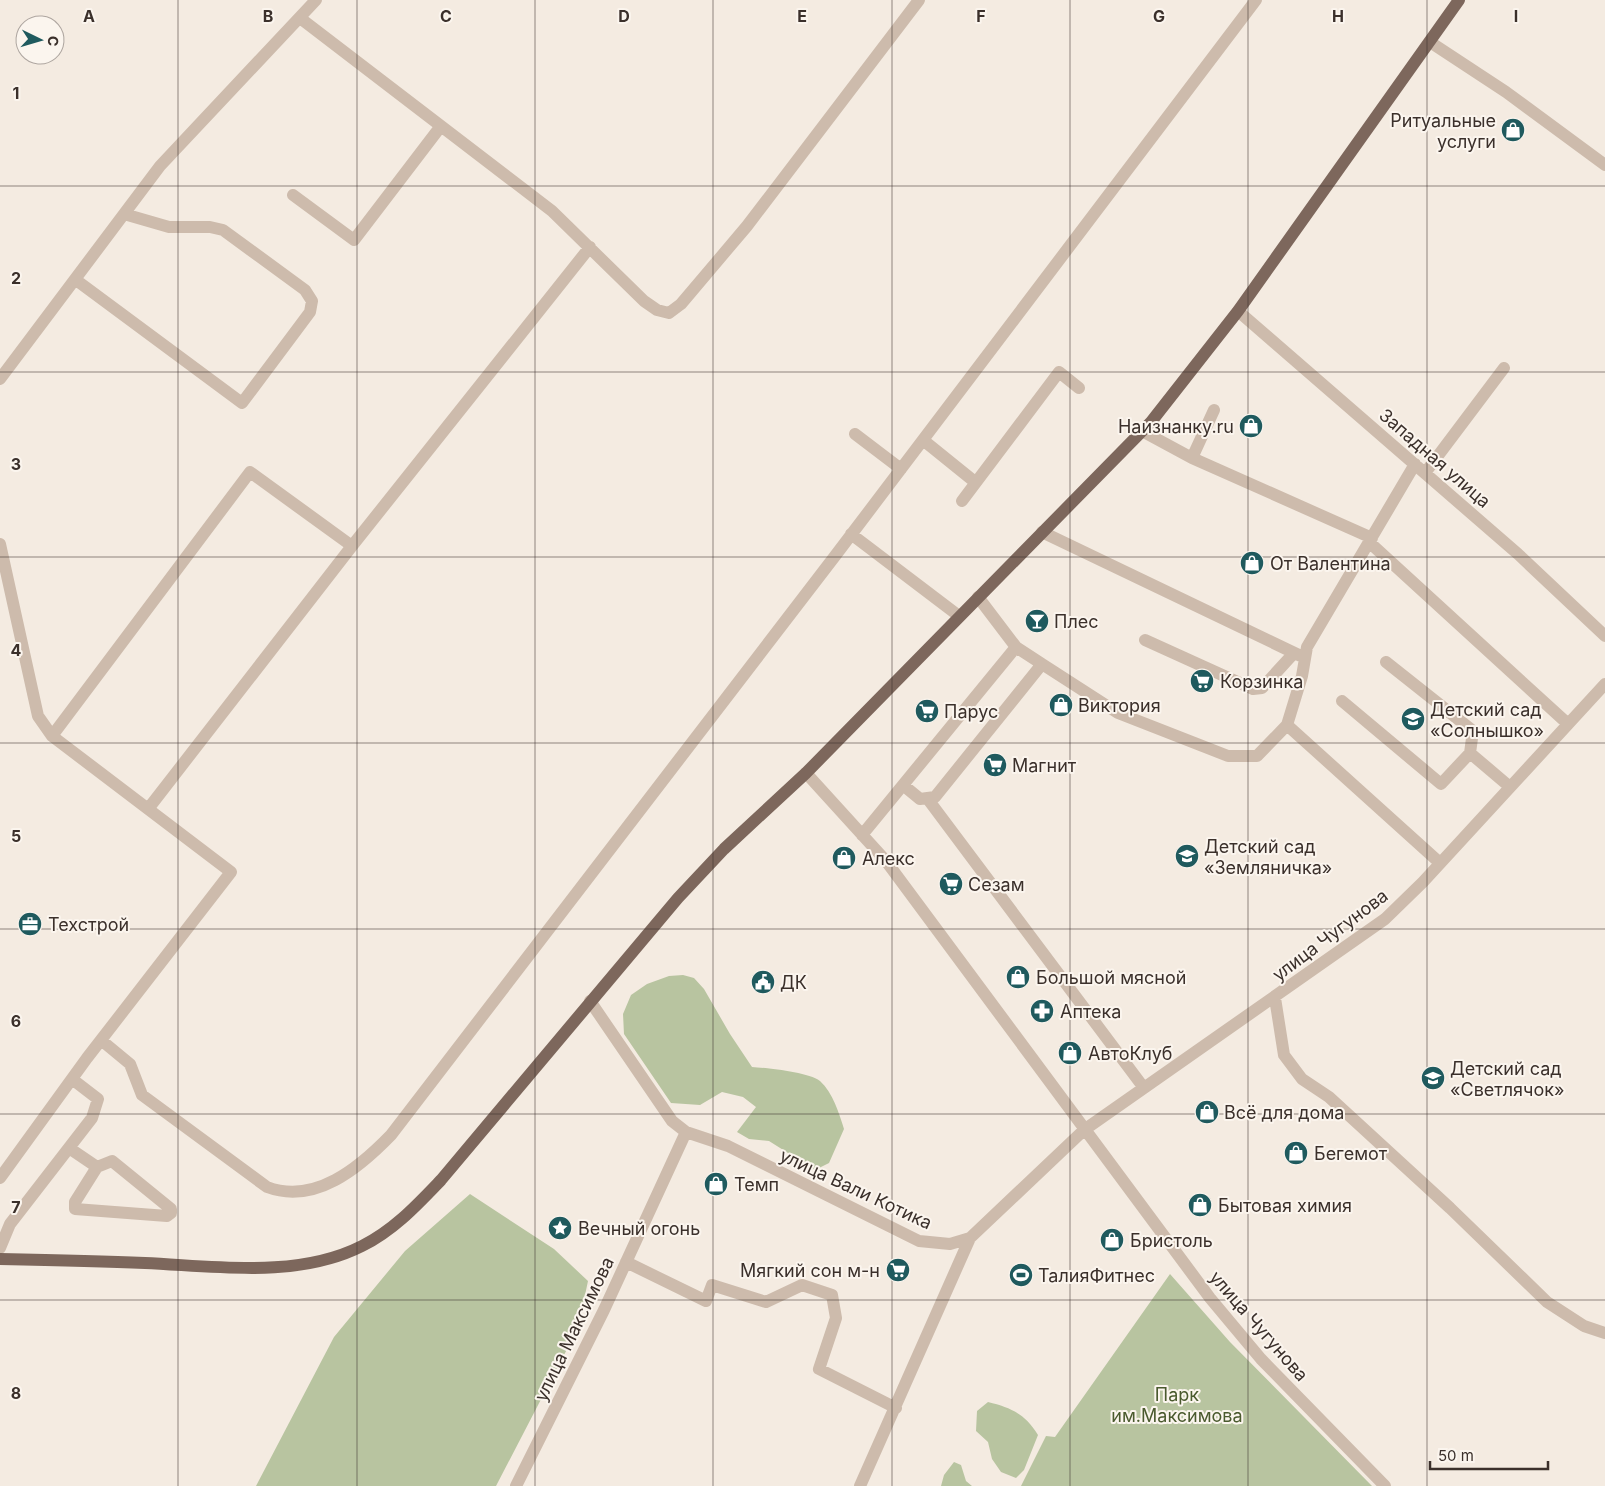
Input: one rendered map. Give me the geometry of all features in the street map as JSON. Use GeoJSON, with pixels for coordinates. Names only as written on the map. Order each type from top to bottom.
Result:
{"type":"FeatureCollection","features":[{"type":"Feature","properties":{"kind":"main road"},"geometry":{"type":"LineString","coordinates":[[0,1259],[221,1267],[282,1266],[317,1261],[362,1246],[397,1223],[441,1180],[678,898],[724,849],[806,773],[1142,431],[1182,384],[1238,311],[1459,0]]}},
{"type":"Feature","properties":{"kind":"street"},"geometry":{"type":"LineString","coordinates":[[0,380],[160,166],[316,0]]}},
{"type":"Feature","properties":{"kind":"street"},"geometry":{"type":"LineString","coordinates":[[300,18],[552,211],[644,301],[657,310],[669,313],[681,304],[747,226],[908,6],[919,0]]}},
{"type":"Feature","properties":{"kind":"street"},"geometry":{"type":"LineString","coordinates":[[101,1040],[130,1064],[142,1095],[267,1187],[278,1191],[309,1191],[326,1185],[370,1157],[391,1135],[923,440],[1256,0]]}},
{"type":"Feature","properties":{"kind":"street"},"geometry":{"type":"LineString","coordinates":[[1430,42],[1506,92],[1605,165]]}},
{"type":"Feature","properties":{"kind":"street"},"geometry":{"type":"LineString","coordinates":[[293,195],[354,240],[441,126]]}},
{"type":"Feature","properties":{"kind":"street"},"geometry":{"type":"LineString","coordinates":[[76,280],[242,404],[310,312],[312,301],[305,290],[223,230],[210,227],[169,227],[124,214]]}},
{"type":"Feature","properties":{"kind":"street"},"geometry":{"type":"LineString","coordinates":[[148,808],[352,546],[590,247]]}},
{"type":"Feature","properties":{"kind":"street","name":"Западная улица"},"geometry":{"type":"LineString","coordinates":[[1238,311],[1518,554],[1605,636]]}},
{"type":"Feature","properties":{"kind":"street"},"geometry":{"type":"LineString","coordinates":[[1425,473],[1504,368]]}},
{"type":"Feature","properties":{"kind":"street"},"geometry":{"type":"LineString","coordinates":[[962,501],[1059,372],[1079,388]]}},
{"type":"Feature","properties":{"kind":"street"},"geometry":{"type":"LineString","coordinates":[[1192,458],[1214,410]]}},
{"type":"Feature","properties":{"kind":"street"},"geometry":{"type":"LineString","coordinates":[[1142,431],[1192,458],[1370,540],[1568,724]]}},
{"type":"Feature","properties":{"kind":"street"},"geometry":{"type":"LineString","coordinates":[[855,434],[900,469]]}},
{"type":"Feature","properties":{"kind":"street"},"geometry":{"type":"LineString","coordinates":[[923,440],[975,482]]}},
{"type":"Feature","properties":{"kind":"street"},"geometry":{"type":"LineString","coordinates":[[1145,640],[1253,689],[1262,688],[1300,655],[1306,647],[1414,464]]}},
{"type":"Feature","properties":{"kind":"street"},"geometry":{"type":"LineString","coordinates":[[52,736],[250,472],[352,546]]}},
{"type":"Feature","properties":{"kind":"street"},"geometry":{"type":"LineString","coordinates":[[1042,532],[1300,655]]}},
{"type":"Feature","properties":{"kind":"street"},"geometry":{"type":"LineString","coordinates":[[851,534],[959,616]]}},
{"type":"Feature","properties":{"kind":"street"},"geometry":{"type":"LineString","coordinates":[[0,544],[38,716],[52,736],[231,872],[101,1040],[0,1178]]}},
{"type":"Feature","properties":{"kind":"street"},"geometry":{"type":"LineString","coordinates":[[978,597],[1016,647],[1118,713],[1228,756],[1257,756],[1287,725],[1302,676],[1300,655]]}},
{"type":"Feature","properties":{"kind":"street"},"geometry":{"type":"LineString","coordinates":[[862,835],[1016,647]]}},
{"type":"Feature","properties":{"kind":"street"},"geometry":{"type":"LineString","coordinates":[[1342,701],[1441,784],[1470,753],[1473,731],[1386,662]]}},
{"type":"Feature","properties":{"kind":"street"},"geometry":{"type":"LineString","coordinates":[[903,785],[920,799],[935,797],[1042,664]]}},
{"type":"Feature","properties":{"kind":"street","name":"улица Чугунова"},"geometry":{"type":"LineString","coordinates":[[970,1238],[1084,1130],[1275,998],[1385,919],[1440,863],[1605,684]]}},
{"type":"Feature","properties":{"kind":"street"},"geometry":{"type":"LineString","coordinates":[[1287,725],[1440,863]]}},
{"type":"Feature","properties":{"kind":"street"},"geometry":{"type":"LineString","coordinates":[[1470,753],[1510,787]]}},
{"type":"Feature","properties":{"kind":"street","name":"улица Чугунова"},"geometry":{"type":"LineString","coordinates":[[806,773],[886,861],[1210,1298],[1260,1358],[1385,1486]]}},
{"type":"Feature","properties":{"kind":"street"},"geometry":{"type":"LineString","coordinates":[[927,798],[1144,1088]]}},
{"type":"Feature","properties":{"kind":"street"},"geometry":{"type":"LineString","coordinates":[[1275,998],[1284,1055],[1302,1079],[1329,1098],[1450,1208],[1548,1302],[1584,1326],[1605,1333]]}},
{"type":"Feature","properties":{"kind":"street","name":"улица Вали Котика"},"geometry":{"type":"LineString","coordinates":[[590,1001],[672,1121],[686,1132],[728,1146],[919,1241],[950,1244],[970,1238]]}},
{"type":"Feature","properties":{"kind":"street"},"geometry":{"type":"LineString","coordinates":[[0,1248],[10,1224],[92,1118],[98,1099],[72,1079]]}},
{"type":"Feature","properties":{"kind":"street","name":"улица Максимова"},"geometry":{"type":"LineString","coordinates":[[516,1486],[626,1262],[686,1132]]}},
{"type":"Feature","properties":{"kind":"street"},"geometry":{"type":"LineString","coordinates":[[69,1148],[98,1167]]}},
{"type":"Feature","properties":{"kind":"street"},"geometry":{"type":"LineString","coordinates":[[112,1161],[171,1209],[171,1213],[167,1216],[75,1209],[74,1202],[98,1167],[112,1161]]}},
{"type":"Feature","properties":{"kind":"street"},"geometry":{"type":"LineString","coordinates":[[860,1486],[970,1238]]}},
{"type":"Feature","properties":{"kind":"street"},"geometry":{"type":"LineString","coordinates":[[626,1262],[706,1301],[712,1285],[766,1302],[802,1285],[832,1295],[836,1318],[819,1369],[896,1408]]}},
{"type":"Feature","properties":{"kind":"green space"},"geometry":{"type":"Polygon","coordinates":[[[683,975],[694,978],[704,989],[752,1067],[806,1075],[820,1081],[829,1091],[844,1129],[829,1163],[815,1170],[769,1141],[749,1139],[737,1132],[756,1107],[743,1097],[722,1092],[700,1105],[671,1103],[624,1034],[623,1014],[631,995],[647,984],[669,976],[683,975]]]}},
{"type":"Feature","properties":{"kind":"green space"},"geometry":{"type":"Polygon","coordinates":[[[470,1194],[554,1249],[588,1281],[578,1328],[496,1486],[256,1486],[334,1337],[405,1251],[470,1194]]]}},
{"type":"Feature","properties":{"kind":"green space","name":"Парк им.Максимова"},"geometry":{"type":"Polygon","coordinates":[[[1170,1274],[1230,1342],[1372,1486],[1021,1486],[1046,1436],[1055,1437],[1170,1274]]]}},
{"type":"Feature","properties":{"kind":"green space"},"geometry":{"type":"Polygon","coordinates":[[[988,1402],[1017,1413],[1028,1422],[1038,1435],[1024,1470],[1016,1478],[1001,1472],[992,1459],[988,1442],[976,1431],[977,1411],[988,1402]]]}},
{"type":"Feature","properties":{"kind":"green space"},"geometry":{"type":"Polygon","coordinates":[[[954,1462],[961,1465],[966,1481],[972,1486],[941,1486],[944,1475],[954,1462]]]}},
{"type":"Feature","properties":{"kind":"place","name":"Ритуальные услуги"},"geometry":{"type":"Point","coordinates":[1513,130]}},
{"type":"Feature","properties":{"kind":"place","name":"Наизнанку.ru"},"geometry":{"type":"Point","coordinates":[1251,426]}},
{"type":"Feature","properties":{"kind":"place","name":"От Валентина"},"geometry":{"type":"Point","coordinates":[1252,563]}},
{"type":"Feature","properties":{"kind":"place","name":"Плес"},"geometry":{"type":"Point","coordinates":[1037,621]}},
{"type":"Feature","properties":{"kind":"place","name":"Корзинка"},"geometry":{"type":"Point","coordinates":[1202,681]}},
{"type":"Feature","properties":{"kind":"place","name":"Виктория"},"geometry":{"type":"Point","coordinates":[1061,705]}},
{"type":"Feature","properties":{"kind":"place","name":"Парус"},"geometry":{"type":"Point","coordinates":[927,711]}},
{"type":"Feature","properties":{"kind":"place","name":"Детский сад «Солнышко»"},"geometry":{"type":"Point","coordinates":[1413,719]}},
{"type":"Feature","properties":{"kind":"place","name":"Магнит"},"geometry":{"type":"Point","coordinates":[995,765]}},
{"type":"Feature","properties":{"kind":"place","name":"Детский сад «Земляничка»"},"geometry":{"type":"Point","coordinates":[1187,856]}},
{"type":"Feature","properties":{"kind":"place","name":"Алекс"},"geometry":{"type":"Point","coordinates":[844,858]}},
{"type":"Feature","properties":{"kind":"place","name":"Сезам"},"geometry":{"type":"Point","coordinates":[951,884]}},
{"type":"Feature","properties":{"kind":"place","name":"Техстрой"},"geometry":{"type":"Point","coordinates":[30,924]}},
{"type":"Feature","properties":{"kind":"place","name":"Большой мясной"},"geometry":{"type":"Point","coordinates":[1018,977]}},
{"type":"Feature","properties":{"kind":"place","name":"ДК"},"geometry":{"type":"Point","coordinates":[763,982]}},
{"type":"Feature","properties":{"kind":"place","name":"Аптека"},"geometry":{"type":"Point","coordinates":[1042,1011]}},
{"type":"Feature","properties":{"kind":"place","name":"АвтоКлуб"},"geometry":{"type":"Point","coordinates":[1070,1053]}},
{"type":"Feature","properties":{"kind":"place","name":"Детский сад «Светлячок»"},"geometry":{"type":"Point","coordinates":[1433,1078]}},
{"type":"Feature","properties":{"kind":"place","name":"Всё для дома"},"geometry":{"type":"Point","coordinates":[1207,1112]}},
{"type":"Feature","properties":{"kind":"place","name":"Бегемот"},"geometry":{"type":"Point","coordinates":[1296,1153]}},
{"type":"Feature","properties":{"kind":"place","name":"Темп"},"geometry":{"type":"Point","coordinates":[716,1184]}},
{"type":"Feature","properties":{"kind":"place","name":"Бытовая химия"},"geometry":{"type":"Point","coordinates":[1200,1205]}},
{"type":"Feature","properties":{"kind":"place","name":"Вечный огонь"},"geometry":{"type":"Point","coordinates":[560,1228]}},
{"type":"Feature","properties":{"kind":"place","name":"Бристоль"},"geometry":{"type":"Point","coordinates":[1112,1240]}},
{"type":"Feature","properties":{"kind":"place","name":"Мягкий сон м-н"},"geometry":{"type":"Point","coordinates":[898,1270]}},
{"type":"Feature","properties":{"kind":"place","name":"ТалияФитнес"},"geometry":{"type":"Point","coordinates":[1021,1275]}}]}
